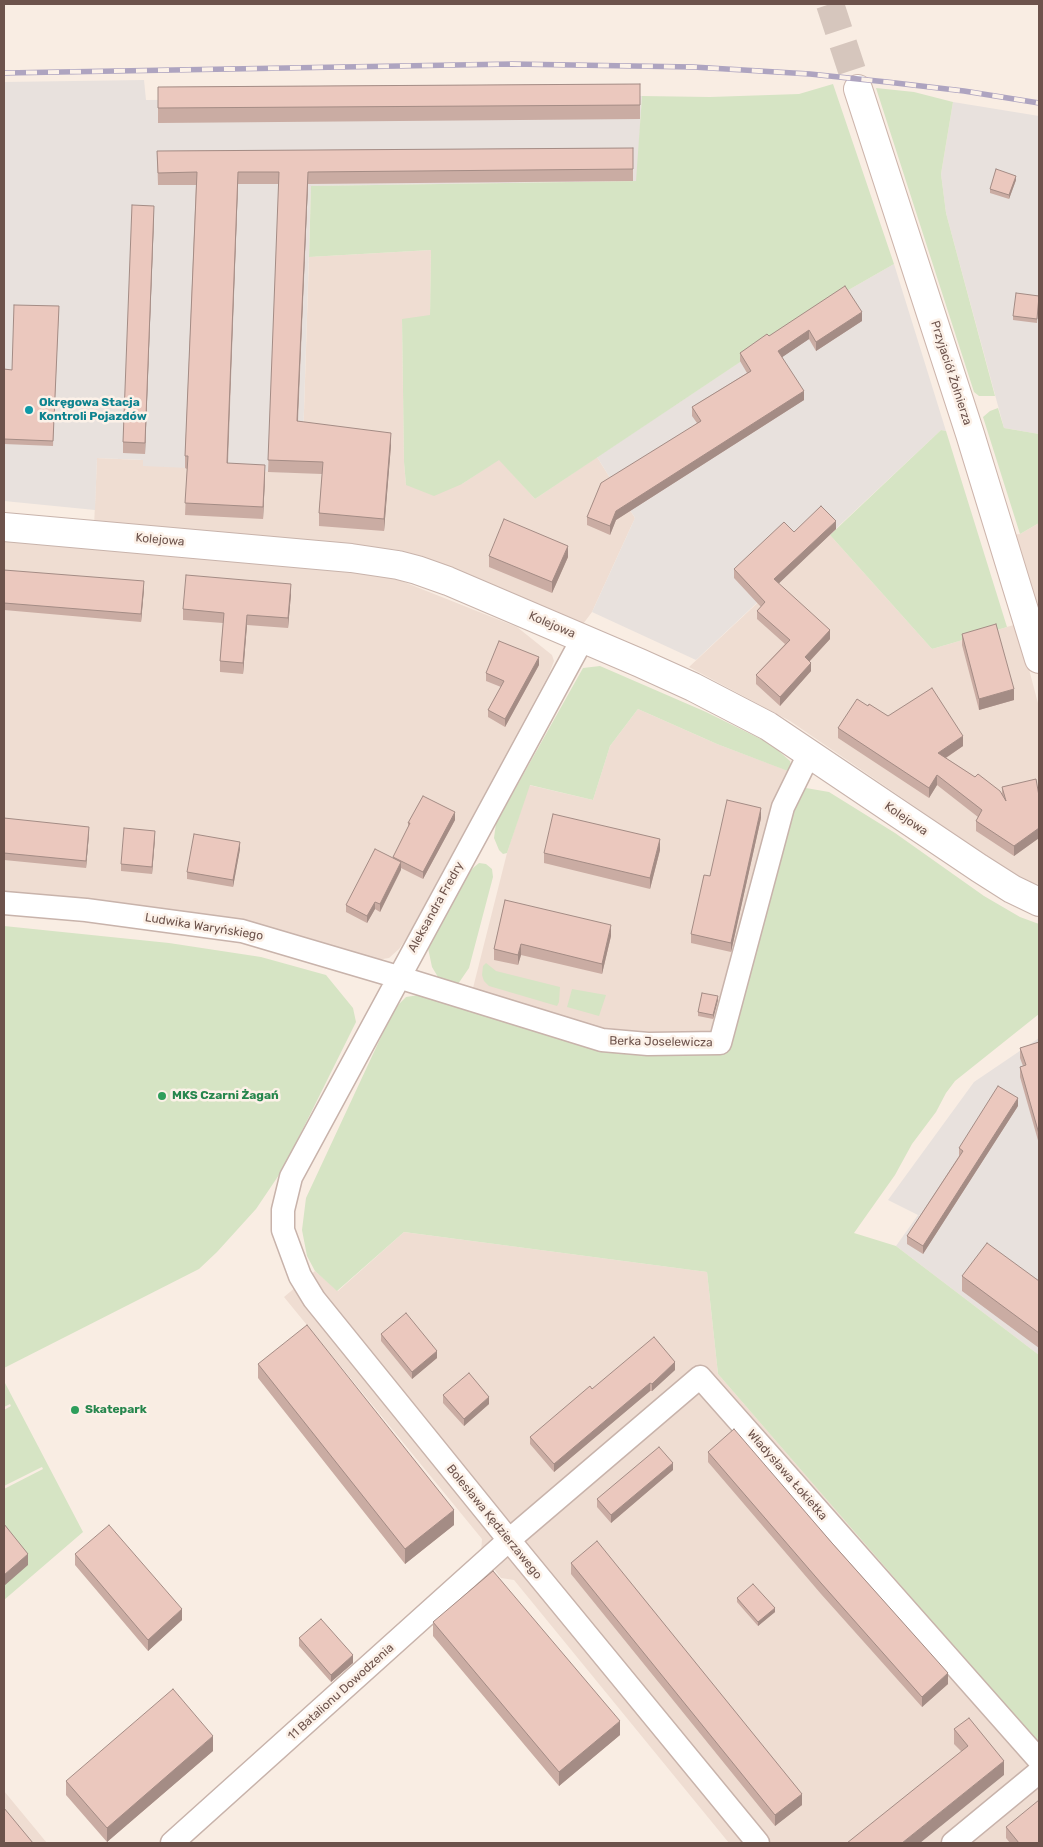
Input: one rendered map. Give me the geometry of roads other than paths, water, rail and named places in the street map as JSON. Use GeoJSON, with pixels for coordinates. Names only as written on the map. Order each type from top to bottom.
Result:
{"type":"FeatureCollection","features":[{"type":"Feature","properties":{"kind":"street","name":"Przyjaciół Żołnierza"},"geometry":{"type":"LineString","coordinates":[[858,89],[970,434],[1039,659]]}},
{"type":"Feature","properties":{"kind":"street","name":"Kolejowa"},"geometry":{"type":"LineString","coordinates":[[4,527],[351,558],[398,565],[448,581],[583,638],[701,691],[768,726],[979,868],[1012,889],[1039,902]]}},
{"type":"Feature","properties":{"kind":"street","name":"Aleksandra Fredry"},"geometry":{"type":"LineString","coordinates":[[291,1177],[583,638]]}},
{"type":"Feature","properties":{"kind":"street","name":"Berka Joselewicza"},"geometry":{"type":"LineString","coordinates":[[398,977],[602,1040],[648,1044],[720,1043],[783,807],[808,754]]}},
{"type":"Feature","properties":{"kind":"street","name":"Ludwika Waryńskiego"},"geometry":{"type":"LineString","coordinates":[[4,903],[105,912],[242,931],[398,977]]}},
{"type":"Feature","properties":{"kind":"street","name":"Bolesława Kędzierzawego"},"geometry":{"type":"LineString","coordinates":[[291,1177],[283,1210],[283,1230],[300,1276],[314,1299],[758,1843]]}},
{"type":"Feature","properties":{"kind":"street","name":"Władysława Łokietka"},"geometry":{"type":"LineString","coordinates":[[509,1540],[700,1377],[1039,1760]]}},
{"type":"Feature","properties":{"kind":"street","name":"11 Batalionu Dowodzenia"},"geometry":{"type":"LineString","coordinates":[[172,1843],[509,1540]]}},
{"type":"Feature","properties":{"kind":"street"},"geometry":{"type":"LineString","coordinates":[[953,1843],[1039,1772]]}},
{"type":"Feature","properties":{"kind":"tunnel"},"geometry":{"type":"LineString","coordinates":[[830,4],[858,89]]}},
{"type":"Feature","properties":{"kind":"railway"},"geometry":{"type":"LineString","coordinates":[[4,73],[512,64],[693,67],[810,74],[887,82],[964,91],[1039,103]]}},
{"type":"Feature","properties":{"kind":"place","name":"Okręgowa Stacja Kontroli Pojazdów"},"geometry":{"type":"Point","coordinates":[29,410]}},
{"type":"Feature","properties":{"kind":"place","name":"MKS Czarni Żagań"},"geometry":{"type":"Point","coordinates":[162,1096]}},
{"type":"Feature","properties":{"kind":"place","name":"Skatepark"},"geometry":{"type":"Point","coordinates":[75,1410]}}]}
